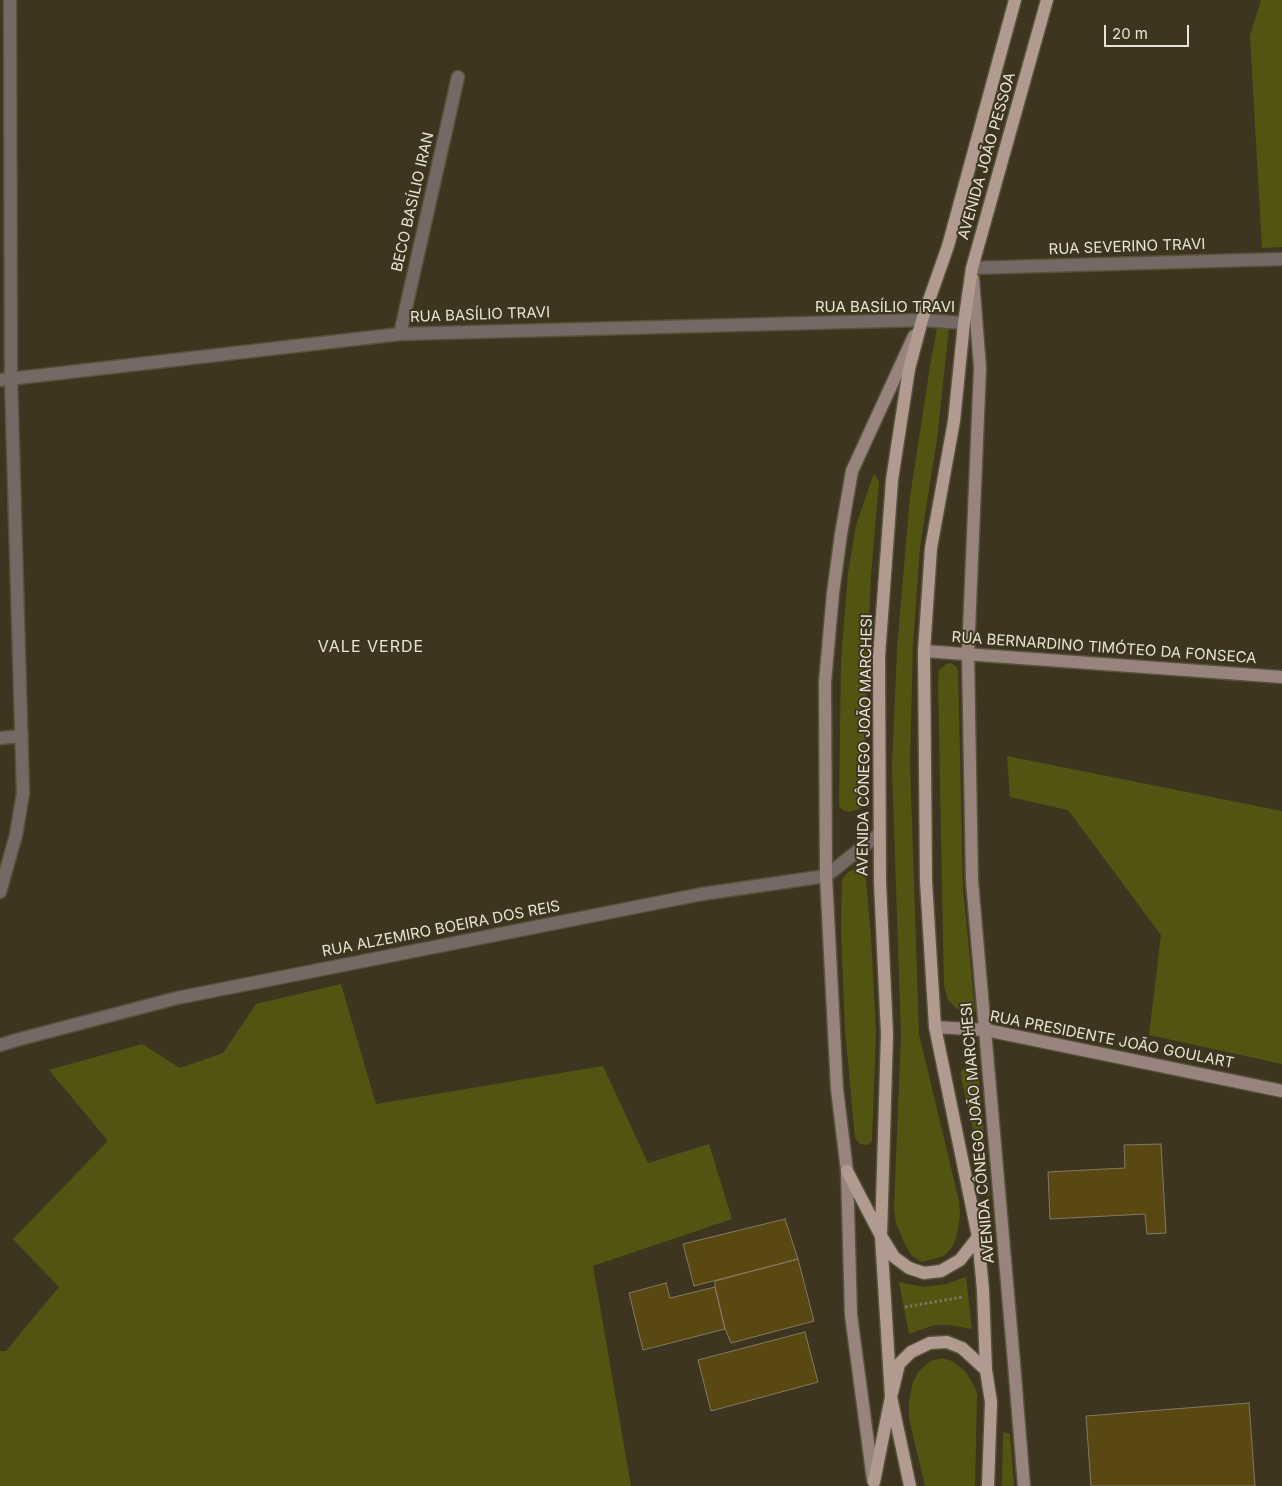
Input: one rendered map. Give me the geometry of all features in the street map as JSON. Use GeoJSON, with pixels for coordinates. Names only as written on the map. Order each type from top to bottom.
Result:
{"type":"FeatureCollection","features":[{"type":"Feature","properties":{"kind":"main road","name":"AVENIDA JOÃO PESSOA"},"geometry":{"type":"LineString","coordinates":[[922,320],[948,246],[1015,0]]}},
{"type":"Feature","properties":{"kind":"main road","name":"AVENIDA JOÃO PESSOA"},"geometry":{"type":"LineString","coordinates":[[964,323],[972,268],[1047,0]]}},
{"type":"Feature","properties":{"kind":"main road","name":"AVENIDA CÔNEGO JOÃO MARCHESI"},"geometry":{"type":"LineString","coordinates":[[910,1486],[891,1396],[881,1236],[887,1034],[880,883],[879,656],[892,480],[909,369],[922,320]]}},
{"type":"Feature","properties":{"kind":"main road","name":"AVENIDA CÔNEGO JOÃO MARCHESI"},"geometry":{"type":"LineString","coordinates":[[964,323],[954,421],[931,548],[924,650],[926,880],[935,1027],[978,1236],[983,1290],[986,1370],[991,1402],[988,1486]]}},
{"type":"Feature","properties":{"kind":"main road"},"geometry":{"type":"LineString","coordinates":[[847,1171],[894,1257],[910,1268],[924,1273],[941,1271],[960,1260],[978,1236]]}},
{"type":"Feature","properties":{"kind":"main road"},"geometry":{"type":"LineString","coordinates":[[874,1484],[899,1364],[911,1352],[930,1343],[947,1342],[962,1348],[986,1370]]}},
{"type":"Feature","properties":{"kind":"street"},"geometry":{"type":"LineString","coordinates":[[0,892],[16,835],[23,793],[6,379],[10,0]]}},
{"type":"Feature","properties":{"kind":"street","name":"BECO BASÍLIO IRAN"},"geometry":{"type":"LineString","coordinates":[[400,334],[458,77]]}},
{"type":"Feature","properties":{"kind":"street","name":"RUA SEVERINO TRAVI"},"geometry":{"type":"LineString","coordinates":[[972,268],[1282,258]]}},
{"type":"Feature","properties":{"kind":"street","name":"AVENIDA CÔNEGO JOÃO MARCHESI"},"geometry":{"type":"LineString","coordinates":[[972,268],[980,368],[968,654],[972,881],[1024,1486]]}},
{"type":"Feature","properties":{"kind":"street"},"geometry":{"type":"LineString","coordinates":[[874,1484],[851,1315],[847,1171],[838,1089],[826,876],[825,682],[832,593],[840,534],[852,471],[922,320]]}},
{"type":"Feature","properties":{"kind":"street","name":"RUA BASÍLIO TRAVI"},"geometry":{"type":"LineString","coordinates":[[6,379],[400,334],[922,320],[964,323]]}},
{"type":"Feature","properties":{"kind":"street","name":"RUA BERNARDINO TIMÓTEO DA FONSECA"},"geometry":{"type":"LineString","coordinates":[[924,650],[1282,677]]}},
{"type":"Feature","properties":{"kind":"street"},"geometry":{"type":"LineString","coordinates":[[0,738],[22,736]]}},
{"type":"Feature","properties":{"kind":"street","name":"RUA ALZEMIRO BOEIRA DOS REIS"},"geometry":{"type":"LineString","coordinates":[[0,1045],[187,996],[702,894],[826,876],[880,834]]}},
{"type":"Feature","properties":{"kind":"street","name":"RUA PRESIDENTE JOÃO GOULART"},"geometry":{"type":"LineString","coordinates":[[935,1027],[986,1030],[1282,1091]]}},
{"type":"Feature","properties":{"kind":"path"},"geometry":{"type":"LineString","coordinates":[[886,1309],[957,1300],[983,1290]]}},
{"type":"Feature","properties":{"kind":"shaded area"},"geometry":{"type":"Polygon","coordinates":[[[1261,0],[1282,0],[1282,247],[1262,248],[1250,36],[1261,0]]]}},
{"type":"Feature","properties":{"kind":"shaded area"},"geometry":{"type":"Polygon","coordinates":[[[937,328],[949,328],[937,439],[920,547],[913,645],[910,762],[919,1034],[959,1201],[960,1216],[953,1246],[944,1256],[922,1262],[912,1256],[905,1244],[896,1223],[894,1208],[901,1035],[892,767],[897,648],[910,497],[937,328]]]}},
{"type":"Feature","properties":{"kind":"shaded area"},"geometry":{"type":"Polygon","coordinates":[[[874,473],[879,482],[871,575],[864,795],[862,806],[850,812],[843,810],[839,806],[841,661],[848,573],[856,525],[874,473]]]}},
{"type":"Feature","properties":{"kind":"shaded area"},"geometry":{"type":"Polygon","coordinates":[[[951,663],[956,666],[958,671],[963,888],[975,1012],[957,1009],[948,1000],[944,986],[938,681],[939,670],[946,664],[951,663]]]}},
{"type":"Feature","properties":{"kind":"shaded area"},"geometry":{"type":"Polygon","coordinates":[[[1007,756],[1282,811],[1282,1064],[1149,1035],[1161,935],[1068,810],[1010,797],[1007,756]]]}},
{"type":"Feature","properties":{"kind":"shaded area"},"geometry":{"type":"Polygon","coordinates":[[[855,869],[863,873],[866,880],[876,1032],[872,1141],[868,1145],[860,1144],[855,1138],[845,1030],[841,930],[842,880],[848,872],[855,869]]]}},
{"type":"Feature","properties":{"kind":"shaded area"},"geometry":{"type":"Polygon","coordinates":[[[341,984],[376,1104],[603,1066],[648,1163],[709,1144],[732,1219],[593,1266],[631,1486],[0,1486],[0,1351],[6,1351],[59,1287],[13,1239],[108,1141],[49,1070],[142,1044],[180,1068],[223,1053],[256,1004],[341,984]]]}},
{"type":"Feature","properties":{"kind":"shaded area"},"geometry":{"type":"Polygon","coordinates":[[[966,1066],[978,1068],[990,1203],[961,1077],[961,1071],[966,1066]]]}},
{"type":"Feature","properties":{"kind":"shaded area"},"geometry":{"type":"Polygon","coordinates":[[[966,1277],[972,1329],[949,1325],[934,1325],[909,1334],[899,1282],[923,1287],[946,1284],[966,1277]]]}},
{"type":"Feature","properties":{"kind":"shaded area"},"geometry":{"type":"Polygon","coordinates":[[[942,1358],[952,1361],[965,1371],[977,1393],[975,1486],[925,1486],[909,1419],[909,1403],[912,1385],[918,1372],[930,1361],[942,1358]]]}},
{"type":"Feature","properties":{"kind":"shaded area"},"geometry":{"type":"Polygon","coordinates":[[[1003,1432],[1010,1434],[1014,1486],[1002,1486],[1003,1432]]]}},
{"type":"Feature","properties":{"kind":"building"},"geometry":{"type":"Polygon","coordinates":[[[1161,1144],[1166,1233],[1147,1234],[1145,1214],[1050,1219],[1048,1172],[1125,1168],[1124,1145],[1161,1144]]]}},
{"type":"Feature","properties":{"kind":"building"},"geometry":{"type":"Polygon","coordinates":[[[785,1219],[798,1259],[694,1286],[683,1244],[785,1219]]]}},
{"type":"Feature","properties":{"kind":"building"},"geometry":{"type":"Polygon","coordinates":[[[798,1259],[814,1321],[731,1343],[725,1329],[715,1281],[798,1259]]]}},
{"type":"Feature","properties":{"kind":"building"},"geometry":{"type":"Polygon","coordinates":[[[666,1283],[670,1298],[715,1287],[725,1329],[643,1350],[629,1293],[666,1283]]]}},
{"type":"Feature","properties":{"kind":"building"},"geometry":{"type":"Polygon","coordinates":[[[805,1332],[818,1382],[711,1411],[698,1360],[805,1332]]]}},
{"type":"Feature","properties":{"kind":"building"},"geometry":{"type":"Polygon","coordinates":[[[1249,1403],[1255,1486],[1091,1486],[1086,1416],[1249,1403]]]}},
{"type":"Feature","properties":{"kind":"district","name":"VALE VERDE"},"geometry":{"type":"Point","coordinates":[371,647]}}]}
